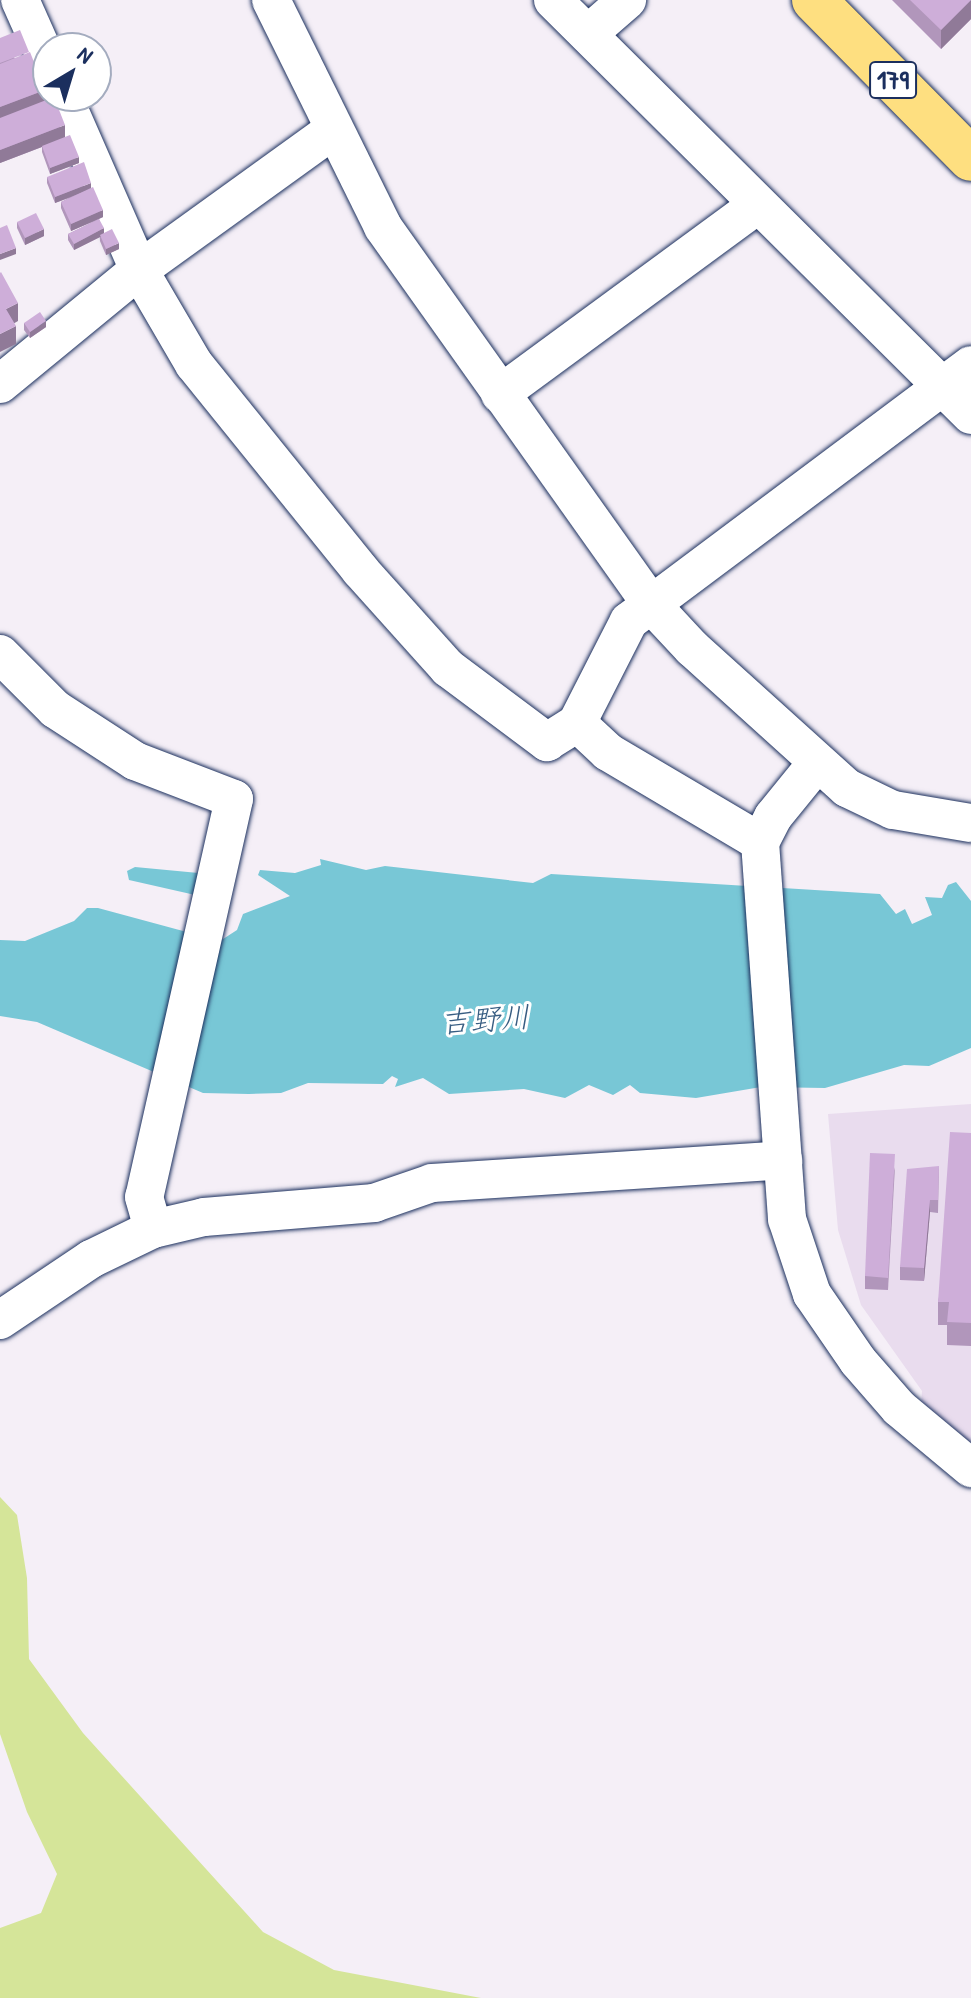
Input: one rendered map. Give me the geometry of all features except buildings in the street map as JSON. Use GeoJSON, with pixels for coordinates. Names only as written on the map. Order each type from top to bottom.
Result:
{"type":"FeatureCollection","features":[{"type":"Feature","properties":{"kind":"highway","name":"179"},"geometry":{"type":"LineString","coordinates":[[814,0],[971,159]]}},
{"type":"Feature","properties":{"kind":"street"},"geometry":{"type":"LineString","coordinates":[[20,0],[34,32]]}},
{"type":"Feature","properties":{"kind":"street"},"geometry":{"type":"LineString","coordinates":[[271,0],[332,131],[383,227],[650,603],[816,764],[847,788],[893,810],[971,823]]}},
{"type":"Feature","properties":{"kind":"street"},"geometry":{"type":"LineString","coordinates":[[553,0],[756,206],[958,376],[971,415]]}},
{"type":"Feature","properties":{"kind":"street"},"geometry":{"type":"LineString","coordinates":[[588,34],[627,0]]}},
{"type":"Feature","properties":{"kind":"street"},"geometry":{"type":"LineString","coordinates":[[70,112],[139,270],[194,364],[360,570],[448,668],[547,742],[577,723],[629,621],[958,376]]}},
{"type":"Feature","properties":{"kind":"street"},"geometry":{"type":"LineString","coordinates":[[0,384],[139,270],[332,131]]}},
{"type":"Feature","properties":{"kind":"street"},"geometry":{"type":"LineString","coordinates":[[500,394],[756,206]]}},
{"type":"Feature","properties":{"kind":"street"},"geometry":{"type":"LineString","coordinates":[[0,654],[55,709],[135,761],[234,799],[144,1197],[153,1229]]}},
{"type":"Feature","properties":{"kind":"street"},"geometry":{"type":"LineString","coordinates":[[577,723],[608,752],[759,854]]}},
{"type":"Feature","properties":{"kind":"street"},"geometry":{"type":"LineString","coordinates":[[816,764],[773,817],[759,854],[787,1219],[812,1294],[899,1408],[971,1468]]}},
{"type":"Feature","properties":{"kind":"street"},"geometry":{"type":"LineString","coordinates":[[0,1320],[91,1259],[153,1229],[204,1217],[374,1203],[432,1183],[782,1144]]}},
{"type":"Feature","properties":{"kind":"shaded area"},"geometry":{"type":"Polygon","coordinates":[[[971,1104],[971,1447],[921,1406],[922,1391],[861,1305],[838,1230],[828,1114],[971,1104]]]}},
{"type":"Feature","properties":{"kind":"green space"},"geometry":{"type":"Polygon","coordinates":[[[0,1497],[17,1515],[27,1578],[29,1659],[83,1733],[263,1932],[334,1970],[481,1998],[0,1998],[0,1928],[41,1913],[57,1874],[27,1812],[0,1734],[0,1497]]]}},
{"type":"Feature","properties":{"kind":"water","name":"吉野川"},"geometry":{"type":"Polygon","coordinates":[[[320,859],[366,870],[385,866],[533,883],[551,874],[880,894],[896,914],[905,909],[912,924],[932,915],[925,897],[942,898],[948,885],[956,882],[971,901],[971,1048],[929,1066],[904,1065],[825,1088],[761,1087],[696,1098],[640,1093],[630,1085],[613,1095],[589,1085],[565,1098],[524,1089],[449,1094],[423,1078],[395,1087],[398,1079],[392,1076],[383,1084],[308,1083],[281,1093],[203,1093],[37,1022],[0,1016],[0,940],[25,941],[74,921],[87,908],[98,908],[220,941],[237,930],[243,914],[290,896],[258,875],[260,870],[295,873],[321,865],[320,859]]]}},
{"type":"Feature","properties":{"kind":"water"},"geometry":{"type":"Polygon","coordinates":[[[135,867],[209,874],[204,897],[129,880],[127,871],[135,867]]]}}]}
